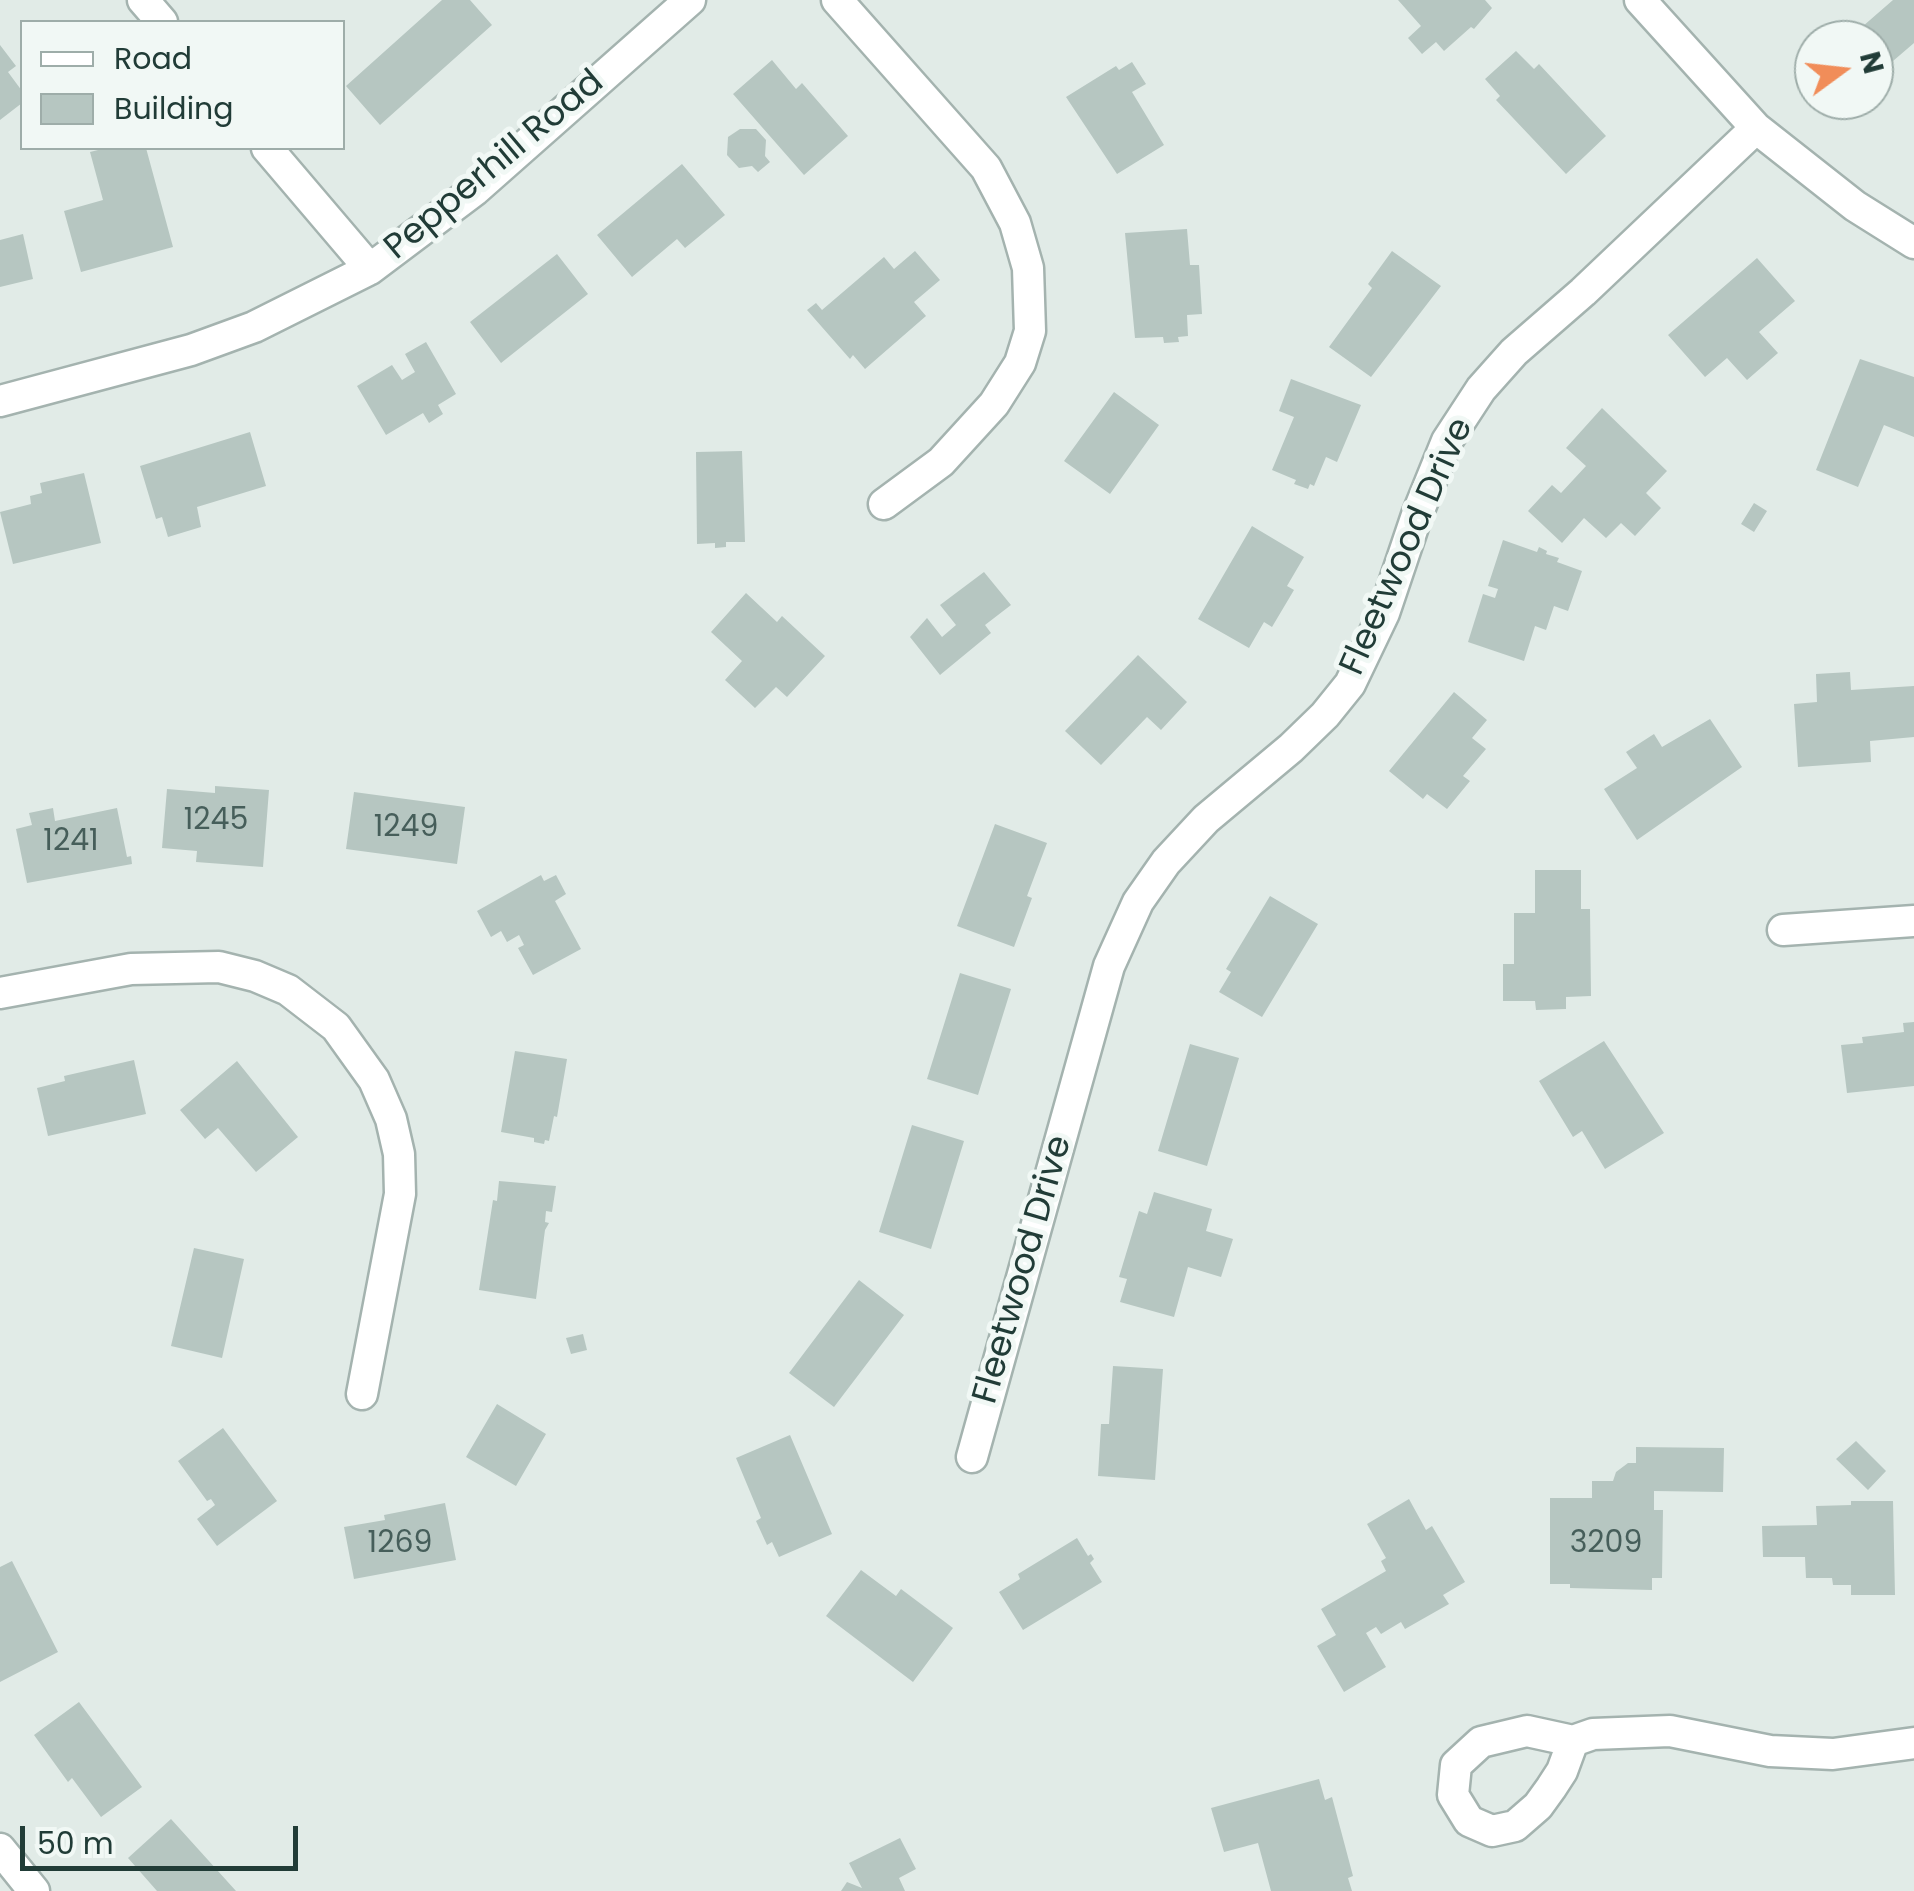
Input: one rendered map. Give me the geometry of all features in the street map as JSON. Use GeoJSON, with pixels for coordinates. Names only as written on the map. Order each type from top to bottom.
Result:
{"type":"FeatureCollection","features":[{"type":"Feature","properties":{"kind":"street"},"geometry":{"type":"LineString","coordinates":[[143,0],[160,20]]}},
{"type":"Feature","properties":{"kind":"street","name":"Pepperhill Road"},"geometry":{"type":"LineString","coordinates":[[0,401],[192,350],[254,328],[370,269],[475,190],[690,0]]}},
{"type":"Feature","properties":{"kind":"street"},"geometry":{"type":"LineString","coordinates":[[837,0],[986,168],[1015,224],[1028,268],[1030,331],[1020,363],[994,404],[940,462],[884,504]]}},
{"type":"Feature","properties":{"kind":"street"},"geometry":{"type":"LineString","coordinates":[[1640,0],[1756,128],[1854,206],[1914,242]]}},
{"type":"Feature","properties":{"kind":"street","name":"Fleetwood Drive"},"geometry":{"type":"LineString","coordinates":[[972,1457],[1109,966],[1138,902],[1166,862],[1206,818],[1291,748],[1350,684],[1384,613],[1416,516],[1447,441],[1482,389],[1514,352],[1756,128]]}},
{"type":"Feature","properties":{"kind":"street"},"geometry":{"type":"LineString","coordinates":[[270,150],[370,269]]}},
{"type":"Feature","properties":{"kind":"street"},"geometry":{"type":"LineString","coordinates":[[1783,930],[1914,922]]}},
{"type":"Feature","properties":{"kind":"street"},"geometry":{"type":"LineString","coordinates":[[0,993],[131,969],[219,966],[288,990],[336,1027],[374,1080],[391,1119],[399,1154],[400,1194],[362,1394]]}},
{"type":"Feature","properties":{"kind":"street"},"geometry":{"type":"LineString","coordinates":[[1573,1742],[1593,1734],[1670,1731],[1770,1751],[1849,1753],[1914,1744]]}},
{"type":"Feature","properties":{"kind":"street"},"geometry":{"type":"LineString","coordinates":[[0,1849],[34,1891]]}},
{"type":"Feature","properties":{"kind":"building"},"geometry":{"type":"Polygon","coordinates":[[[442,0],[470,0],[492,25],[380,125],[346,86],[442,0]]]}},
{"type":"Feature","properties":{"kind":"building"},"geometry":{"type":"Polygon","coordinates":[[[1398,0],[1485,0],[1492,8],[1474,29],[1471,27],[1444,51],[1436,42],[1422,54],[1408,38],[1421,26],[1398,0]]]}},
{"type":"Feature","properties":{"kind":"building"},"geometry":{"type":"Polygon","coordinates":[[[1893,0],[1914,0],[1914,43],[1894,60],[1894,20],[1870,20],[1893,0]]]}},
{"type":"Feature","properties":{"kind":"building"},"geometry":{"type":"Polygon","coordinates":[[[0,45],[16,66],[8,72],[20,88],[20,105],[0,120],[0,45]]]}},
{"type":"Feature","properties":{"kind":"building"},"geometry":{"type":"Polygon","coordinates":[[[1516,51],[1534,69],[1539,64],[1606,136],[1566,174],[1496,100],[1500,96],[1485,79],[1516,51]]]}},
{"type":"Feature","properties":{"kind":"building"},"geometry":{"type":"Polygon","coordinates":[[[772,60],[796,89],[802,83],[848,136],[804,175],[733,94],[772,60]]]}},
{"type":"Feature","properties":{"kind":"building"},"geometry":{"type":"Polygon","coordinates":[[[1132,62],[1146,84],[1132,92],[1164,145],[1117,174],[1066,97],[1116,66],[1119,70],[1132,62]]]}},
{"type":"Feature","properties":{"kind":"building"},"geometry":{"type":"Polygon","coordinates":[[[740,129],[756,129],[766,140],[765,156],[770,162],[758,172],[752,166],[739,168],[727,155],[728,137],[740,129]]]}},
{"type":"Feature","properties":{"kind":"building"},"geometry":{"type":"Polygon","coordinates":[[[147,150],[173,247],[81,272],[64,211],[103,200],[90,152],[147,150]]]}},
{"type":"Feature","properties":{"kind":"building"},"geometry":{"type":"Polygon","coordinates":[[[682,164],[725,215],[685,248],[677,239],[632,277],[597,235],[682,164]]]}},
{"type":"Feature","properties":{"kind":"building"},"geometry":{"type":"Polygon","coordinates":[[[1187,229],[1190,265],[1199,265],[1202,314],[1187,315],[1188,336],[1178,337],[1179,342],[1164,343],[1163,337],[1135,338],[1125,233],[1187,229]]]}},
{"type":"Feature","properties":{"kind":"building"},"geometry":{"type":"Polygon","coordinates":[[[23,234],[33,279],[0,287],[0,240],[23,234]]]}},
{"type":"Feature","properties":{"kind":"building"},"geometry":{"type":"Polygon","coordinates":[[[915,251],[940,280],[914,302],[926,316],[865,369],[853,355],[850,359],[807,310],[816,303],[822,310],[884,257],[894,269],[915,251]]]}},
{"type":"Feature","properties":{"kind":"building"},"geometry":{"type":"Polygon","coordinates":[[[1392,251],[1441,286],[1371,377],[1329,347],[1372,288],[1368,284],[1392,251]]]}},
{"type":"Feature","properties":{"kind":"building"},"geometry":{"type":"Polygon","coordinates":[[[557,254],[588,294],[501,363],[470,322],[557,254]]]}},
{"type":"Feature","properties":{"kind":"building"},"geometry":{"type":"Polygon","coordinates":[[[1757,258],[1795,301],[1759,332],[1778,353],[1747,380],[1727,358],[1705,377],[1668,335],[1757,258]]]}},
{"type":"Feature","properties":{"kind":"building"},"geometry":{"type":"Polygon","coordinates":[[[426,342],[456,394],[438,405],[443,414],[429,423],[423,413],[386,435],[357,386],[392,365],[402,380],[415,372],[405,354],[426,342]]]}},
{"type":"Feature","properties":{"kind":"building"},"geometry":{"type":"Polygon","coordinates":[[[1860,359],[1914,377],[1914,437],[1884,425],[1858,487],[1816,470],[1860,359]]]}},
{"type":"Feature","properties":{"kind":"building"},"geometry":{"type":"Polygon","coordinates":[[[1291,379],[1361,405],[1337,462],[1326,457],[1314,486],[1310,484],[1308,489],[1272,470],[1294,417],[1279,411],[1291,379]]]}},
{"type":"Feature","properties":{"kind":"building"},"geometry":{"type":"Polygon","coordinates":[[[1114,392],[1159,425],[1110,494],[1064,461],[1114,392]]]}},
{"type":"Feature","properties":{"kind":"building"},"geometry":{"type":"Polygon","coordinates":[[[1602,408],[1667,471],[1646,493],[1661,508],[1635,536],[1621,523],[1606,538],[1584,518],[1562,543],[1528,511],[1552,485],[1561,493],[1586,466],[1566,448],[1602,408]]]}},
{"type":"Feature","properties":{"kind":"building"},"geometry":{"type":"Polygon","coordinates":[[[250,432],[266,486],[197,507],[201,527],[168,537],[162,517],[156,519],[140,466],[250,432]]]}},
{"type":"Feature","properties":{"kind":"building"},"geometry":{"type":"Polygon","coordinates":[[[742,451],[745,542],[726,542],[726,547],[715,548],[715,543],[697,544],[696,452],[742,451]]]}},
{"type":"Feature","properties":{"kind":"building"},"geometry":{"type":"Polygon","coordinates":[[[84,473],[101,543],[13,564],[0,512],[31,504],[30,496],[42,493],[40,483],[84,473]]]}},
{"type":"Feature","properties":{"kind":"building"},"geometry":{"type":"Polygon","coordinates":[[[1754,503],[1767,511],[1754,532],[1741,524],[1754,503]]]}},
{"type":"Feature","properties":{"kind":"building"},"geometry":{"type":"Polygon","coordinates":[[[1252,526],[1304,557],[1287,586],[1294,590],[1272,627],[1264,622],[1249,648],[1198,619],[1252,526]]]}},
{"type":"Feature","properties":{"kind":"building"},"geometry":{"type":"Polygon","coordinates":[[[1503,540],[1537,552],[1539,547],[1559,558],[1557,562],[1582,571],[1568,611],[1554,606],[1546,630],[1535,626],[1524,661],[1468,642],[1483,594],[1495,598],[1498,589],[1488,586],[1503,540]]]}},
{"type":"Feature","properties":{"kind":"building"},"geometry":{"type":"Polygon","coordinates":[[[984,572],[1011,605],[985,625],[991,633],[940,675],[910,637],[927,618],[942,637],[956,625],[940,605],[984,572]]]}},
{"type":"Feature","properties":{"kind":"building"},"geometry":{"type":"Polygon","coordinates":[[[746,593],[777,622],[782,616],[825,656],[787,697],[776,687],[755,708],[725,680],[742,661],[711,632],[746,593]]]}},
{"type":"Feature","properties":{"kind":"building"},"geometry":{"type":"Polygon","coordinates":[[[1138,655],[1187,702],[1161,730],[1147,717],[1101,765],[1065,731],[1138,655]]]}},
{"type":"Feature","properties":{"kind":"building"},"geometry":{"type":"Polygon","coordinates":[[[1850,672],[1851,690],[1914,686],[1914,737],[1870,741],[1871,762],[1798,767],[1794,704],[1817,702],[1816,674],[1850,672]]]}},
{"type":"Feature","properties":{"kind":"building"},"geometry":{"type":"Polygon","coordinates":[[[1454,692],[1487,720],[1472,738],[1486,749],[1463,776],[1470,781],[1447,809],[1427,794],[1423,799],[1389,771],[1454,692]]]}},
{"type":"Feature","properties":{"kind":"building"},"geometry":{"type":"Polygon","coordinates":[[[1710,719],[1742,767],[1637,840],[1604,789],[1637,768],[1626,752],[1654,734],[1662,747],[1710,719]]]}},
{"type":"Feature","properties":{"kind":"building"},"geometry":{"type":"Polygon","coordinates":[[[215,786],[269,790],[263,867],[196,862],[197,851],[162,848],[167,789],[215,793],[215,786]]]}},
{"type":"Feature","properties":{"kind":"building"},"geometry":{"type":"Polygon","coordinates":[[[354,792],[465,807],[457,864],[346,849],[354,792]]]}},
{"type":"Feature","properties":{"kind":"building"},"geometry":{"type":"Polygon","coordinates":[[[53,808],[55,821],[117,808],[127,857],[131,856],[132,864],[27,883],[16,829],[32,825],[29,813],[53,808]]]}},
{"type":"Feature","properties":{"kind":"building"},"geometry":{"type":"Polygon","coordinates":[[[995,824],[1047,843],[1027,896],[1032,898],[1014,947],[957,926],[995,824]]]}},
{"type":"Feature","properties":{"kind":"building"},"geometry":{"type":"Polygon","coordinates":[[[1535,870],[1581,870],[1581,909],[1590,909],[1591,996],[1566,997],[1566,1009],[1536,1010],[1535,1001],[1503,1001],[1503,964],[1514,964],[1514,913],[1535,913],[1535,870]]]}},
{"type":"Feature","properties":{"kind":"building"},"geometry":{"type":"Polygon","coordinates":[[[541,875],[544,881],[556,875],[566,894],[555,901],[581,949],[533,975],[518,948],[524,945],[519,935],[507,942],[501,931],[491,937],[477,911],[541,875]]]}},
{"type":"Feature","properties":{"kind":"building"},"geometry":{"type":"Polygon","coordinates":[[[1270,896],[1318,924],[1262,1017],[1219,992],[1231,972],[1226,969],[1270,896]]]}},
{"type":"Feature","properties":{"kind":"building"},"geometry":{"type":"Polygon","coordinates":[[[960,973],[1011,989],[978,1095],[927,1079],[960,973]]]}},
{"type":"Feature","properties":{"kind":"building"},"geometry":{"type":"Polygon","coordinates":[[[1914,1022],[1914,1086],[1847,1093],[1841,1045],[1863,1043],[1862,1037],[1904,1032],[1903,1023],[1914,1022]]]}},
{"type":"Feature","properties":{"kind":"building"},"geometry":{"type":"Polygon","coordinates":[[[1604,1041],[1664,1133],[1605,1169],[1582,1131],[1573,1137],[1539,1081],[1604,1041]]]}},
{"type":"Feature","properties":{"kind":"building"},"geometry":{"type":"Polygon","coordinates":[[[1190,1044],[1239,1058],[1207,1166],[1158,1151],[1190,1044]]]}},
{"type":"Feature","properties":{"kind":"building"},"geometry":{"type":"Polygon","coordinates":[[[515,1051],[567,1059],[557,1117],[554,1116],[549,1141],[544,1144],[534,1142],[534,1138],[501,1132],[515,1051]]]}},
{"type":"Feature","properties":{"kind":"building"},"geometry":{"type":"Polygon","coordinates":[[[134,1060],[146,1114],[48,1136],[37,1088],[65,1081],[64,1076],[134,1060]]]}},
{"type":"Feature","properties":{"kind":"building"},"geometry":{"type":"Polygon","coordinates":[[[237,1061],[298,1137],[256,1172],[218,1128],[205,1139],[180,1110],[237,1061]]]}},
{"type":"Feature","properties":{"kind":"building"},"geometry":{"type":"Polygon","coordinates":[[[912,1125],[964,1141],[931,1249],[879,1232],[912,1125]]]}},
{"type":"Feature","properties":{"kind":"building"},"geometry":{"type":"Polygon","coordinates":[[[499,1181],[556,1186],[552,1212],[546,1211],[545,1222],[549,1223],[536,1299],[479,1290],[499,1181]]]}},
{"type":"Feature","properties":{"kind":"building"},"geometry":{"type":"Polygon","coordinates":[[[1154,1192],[1212,1209],[1206,1231],[1233,1239],[1221,1277],[1188,1267],[1174,1317],[1120,1302],[1127,1279],[1119,1277],[1139,1211],[1147,1214],[1154,1192]]]}},
{"type":"Feature","properties":{"kind":"building"},"geometry":{"type":"Polygon","coordinates":[[[194,1248],[244,1259],[222,1358],[171,1346],[194,1248]]]}},
{"type":"Feature","properties":{"kind":"building"},"geometry":{"type":"Polygon","coordinates":[[[859,1280],[904,1315],[834,1407],[789,1373],[859,1280]]]}},
{"type":"Feature","properties":{"kind":"building"},"geometry":{"type":"Polygon","coordinates":[[[583,1334],[587,1350],[571,1354],[566,1338],[583,1334]]]}},
{"type":"Feature","properties":{"kind":"building"},"geometry":{"type":"Polygon","coordinates":[[[1113,1366],[1163,1369],[1155,1480],[1098,1476],[1101,1424],[1109,1424],[1113,1366]]]}},
{"type":"Feature","properties":{"kind":"building"},"geometry":{"type":"Polygon","coordinates":[[[497,1404],[546,1434],[516,1486],[466,1457],[497,1404]]]}},
{"type":"Feature","properties":{"kind":"building"},"geometry":{"type":"Polygon","coordinates":[[[223,1428],[277,1501],[217,1546],[197,1519],[215,1505],[211,1499],[207,1501],[178,1461],[223,1428]]]}},
{"type":"Feature","properties":{"kind":"building"},"geometry":{"type":"Polygon","coordinates":[[[790,1435],[832,1534],[779,1557],[772,1542],[767,1545],[756,1521],[761,1518],[736,1458],[790,1435]]]}},
{"type":"Feature","properties":{"kind":"building"},"geometry":{"type":"Polygon","coordinates":[[[1856,1441],[1886,1471],[1868,1490],[1836,1459],[1856,1441]]]}},
{"type":"Feature","properties":{"kind":"building"},"geometry":{"type":"Polygon","coordinates":[[[1636,1447],[1724,1448],[1723,1492],[1654,1491],[1654,1510],[1663,1510],[1662,1578],[1652,1578],[1652,1590],[1550,1584],[1550,1498],[1592,1498],[1592,1481],[1613,1481],[1616,1472],[1628,1463],[1636,1463],[1636,1447]]]}},
{"type":"Feature","properties":{"kind":"building"},"geometry":{"type":"Polygon","coordinates":[[[1409,1499],[1426,1530],[1432,1526],[1465,1582],[1443,1595],[1449,1604],[1405,1629],[1401,1622],[1381,1634],[1376,1627],[1366,1633],[1386,1667],[1344,1692],[1317,1646],[1336,1635],[1321,1609],[1386,1571],[1381,1561],[1386,1558],[1367,1524],[1409,1499]]]}},
{"type":"Feature","properties":{"kind":"building"},"geometry":{"type":"Polygon","coordinates":[[[1851,1501],[1893,1501],[1895,1595],[1851,1595],[1851,1585],[1833,1585],[1832,1578],[1806,1578],[1805,1557],[1763,1557],[1762,1526],[1817,1525],[1816,1506],[1851,1505],[1851,1501]]]}},
{"type":"Feature","properties":{"kind":"building"},"geometry":{"type":"Polygon","coordinates":[[[445,1503],[456,1560],[354,1579],[344,1527],[445,1503]]]}},
{"type":"Feature","properties":{"kind":"building"},"geometry":{"type":"Polygon","coordinates":[[[1077,1538],[1094,1559],[1090,1563],[1102,1582],[1023,1630],[999,1592],[1020,1579],[1018,1574],[1077,1538]]]}},
{"type":"Feature","properties":{"kind":"building"},"geometry":{"type":"Polygon","coordinates":[[[12,1561],[58,1652],[0,1682],[0,1567],[12,1561]]]}},
{"type":"Feature","properties":{"kind":"building"},"geometry":{"type":"Polygon","coordinates":[[[861,1570],[896,1596],[901,1589],[953,1628],[913,1682],[826,1616],[861,1570]]]}},
{"type":"Feature","properties":{"kind":"building"},"geometry":{"type":"Polygon","coordinates":[[[79,1702],[142,1787],[101,1817],[72,1778],[68,1782],[34,1735],[79,1702]]]}},
{"type":"Feature","properties":{"kind":"building"},"geometry":{"type":"Polygon","coordinates":[[[1319,1779],[1325,1800],[1332,1797],[1353,1876],[1348,1878],[1352,1891],[1271,1891],[1258,1843],[1224,1852],[1211,1808],[1319,1779]]]}},
{"type":"Feature","properties":{"kind":"building"},"geometry":{"type":"Polygon","coordinates":[[[171,1819],[236,1891],[157,1891],[128,1858],[171,1819]]]}},
{"type":"Feature","properties":{"kind":"building"},"geometry":{"type":"Polygon","coordinates":[[[900,1838],[916,1869],[899,1878],[905,1891],[841,1891],[847,1882],[862,1888],[849,1863],[900,1838]]]}}]}
